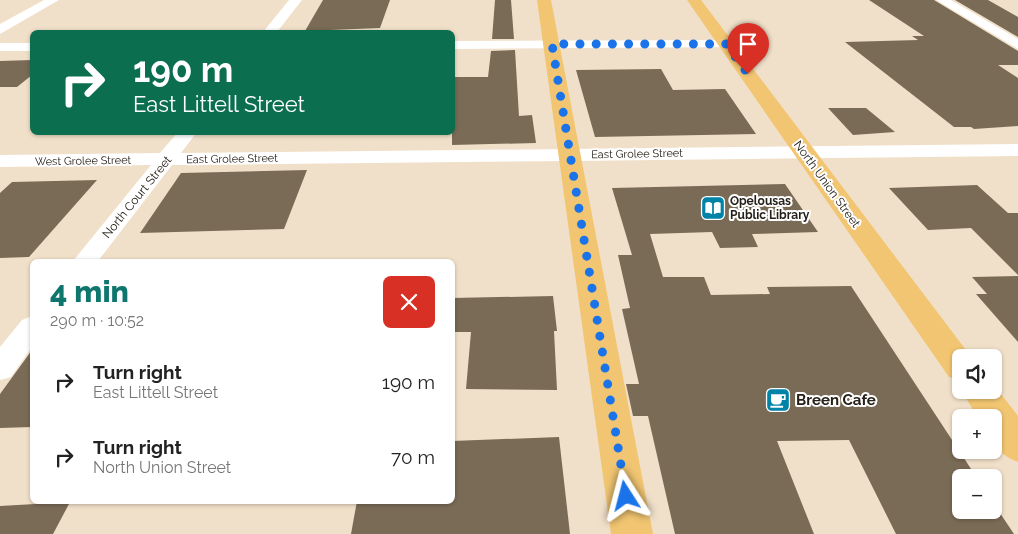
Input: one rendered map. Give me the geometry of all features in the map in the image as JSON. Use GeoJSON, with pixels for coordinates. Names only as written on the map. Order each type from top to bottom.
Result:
{"type":"FeatureCollection","features":[{"type":"Feature","properties":{"kind":"main road"},"geometry":{"type":"LineString","coordinates":[[544,0],[632,534]]}},
{"type":"Feature","properties":{"kind":"main road","name":"North Union Street"},"geometry":{"type":"LineString","coordinates":[[694,0],[952,356]]}},
{"type":"Feature","properties":{"kind":"main road"},"geometry":{"type":"LineString","coordinates":[[985,399],[1018,445]]}},
{"type":"Feature","properties":{"kind":"street"},"geometry":{"type":"LineString","coordinates":[[0,30],[53,0]]}},
{"type":"Feature","properties":{"kind":"street"},"geometry":{"type":"LineString","coordinates":[[272,30],[296,0]]}},
{"type":"Feature","properties":{"kind":"street"},"geometry":{"type":"LineString","coordinates":[[942,0],[1018,45]]}},
{"type":"Feature","properties":{"kind":"street"},"geometry":{"type":"LineString","coordinates":[[455,45],[726,44]]}},
{"type":"Feature","properties":{"kind":"street"},"geometry":{"type":"LineString","coordinates":[[0,48],[30,47]]}},
{"type":"Feature","properties":{"kind":"street","name":"North Court Street"},"geometry":{"type":"LineString","coordinates":[[87,259],[186,135]]}},
{"type":"Feature","properties":{"kind":"street","name":"East Grolee Street"},"geometry":{"type":"LineString","coordinates":[[166,160],[1018,150]]}},
{"type":"Feature","properties":{"kind":"street","name":"West Grolee Street"},"geometry":{"type":"LineString","coordinates":[[0,162],[166,160]]}},
{"type":"Feature","properties":{"kind":"street"},"geometry":{"type":"LineString","coordinates":[[0,368],[30,330]]}},
{"type":"Feature","properties":{"kind":"building"},"geometry":{"type":"Polygon","coordinates":[[[323,0],[390,0],[380,28],[306,30],[323,0]]]}},
{"type":"Feature","properties":{"kind":"building"},"geometry":{"type":"Polygon","coordinates":[[[495,0],[511,0],[514,39],[492,39],[495,0]]]}},
{"type":"Feature","properties":{"kind":"building"},"geometry":{"type":"Polygon","coordinates":[[[869,0],[934,0],[1018,51],[1018,65],[998,65],[1018,78],[1018,126],[974,129],[971,127],[954,127],[845,42],[918,40],[912,36],[924,36],[869,0]]]}},
{"type":"Feature","properties":{"kind":"building"},"geometry":{"type":"Polygon","coordinates":[[[955,0],[988,0],[1018,17],[1018,37],[955,0]]]}},
{"type":"Feature","properties":{"kind":"building"},"geometry":{"type":"Polygon","coordinates":[[[515,50],[519,116],[532,115],[536,143],[452,145],[452,135],[455,135],[455,77],[488,77],[491,51],[515,50]]]}},
{"type":"Feature","properties":{"kind":"building"},"geometry":{"type":"Polygon","coordinates":[[[30,60],[30,77],[17,87],[0,87],[0,61],[30,60]]]}},
{"type":"Feature","properties":{"kind":"building"},"geometry":{"type":"Polygon","coordinates":[[[661,69],[673,90],[725,89],[756,134],[595,137],[576,70],[661,69]]]}},
{"type":"Feature","properties":{"kind":"building"},"geometry":{"type":"Polygon","coordinates":[[[828,108],[866,108],[895,132],[853,135],[828,108]]]}},
{"type":"Feature","properties":{"kind":"building"},"geometry":{"type":"Polygon","coordinates":[[[307,170],[284,229],[140,233],[181,173],[307,170]]]}},
{"type":"Feature","properties":{"kind":"building"},"geometry":{"type":"Polygon","coordinates":[[[97,180],[29,257],[0,258],[0,193],[12,182],[97,180]]]}},
{"type":"Feature","properties":{"kind":"building","name":"Breen Cafe"},"geometry":{"type":"Polygon","coordinates":[[[785,184],[818,232],[752,234],[758,247],[720,248],[712,232],[650,234],[663,277],[704,277],[711,295],[770,294],[767,287],[851,286],[952,440],[952,459],[965,459],[971,469],[952,469],[952,519],[1002,519],[1002,516],[1014,534],[896,534],[849,440],[777,441],[814,534],[675,534],[648,416],[633,416],[626,384],[639,384],[622,309],[630,308],[618,255],[632,255],[612,188],[785,184]]]}},
{"type":"Feature","properties":{"kind":"building"},"geometry":{"type":"Polygon","coordinates":[[[977,185],[1008,213],[1018,213],[1018,275],[971,228],[928,230],[889,188],[977,185]]]}},
{"type":"Feature","properties":{"kind":"building"},"geometry":{"type":"Polygon","coordinates":[[[1018,276],[1018,342],[976,294],[987,294],[972,277],[1018,276]]]}},
{"type":"Feature","properties":{"kind":"building"},"geometry":{"type":"Polygon","coordinates":[[[553,296],[557,331],[554,331],[557,390],[466,389],[471,332],[455,332],[455,298],[553,296]]]}},
{"type":"Feature","properties":{"kind":"building"},"geometry":{"type":"Polygon","coordinates":[[[30,353],[30,427],[0,428],[0,394],[30,353]]]}},
{"type":"Feature","properties":{"kind":"building"},"geometry":{"type":"Polygon","coordinates":[[[559,437],[570,534],[351,534],[356,504],[455,504],[455,441],[559,437]]]}},
{"type":"Feature","properties":{"kind":"building"},"geometry":{"type":"Polygon","coordinates":[[[69,504],[53,534],[0,534],[0,506],[69,504]]]}},
{"type":"Feature","properties":{"kind":"place","name":"Opelousas Public Library"},"geometry":{"type":"Point","coordinates":[713,208]}},
{"type":"Feature","properties":{"kind":"place","name":"Breen Cafe"},"geometry":{"type":"Point","coordinates":[778,400]}},
{"type":"Feature","properties":{"kind":"route"},"geometry":{"type":"LineString","coordinates":[[626,496],[552,44],[726,44],[748,74]]}}]}
